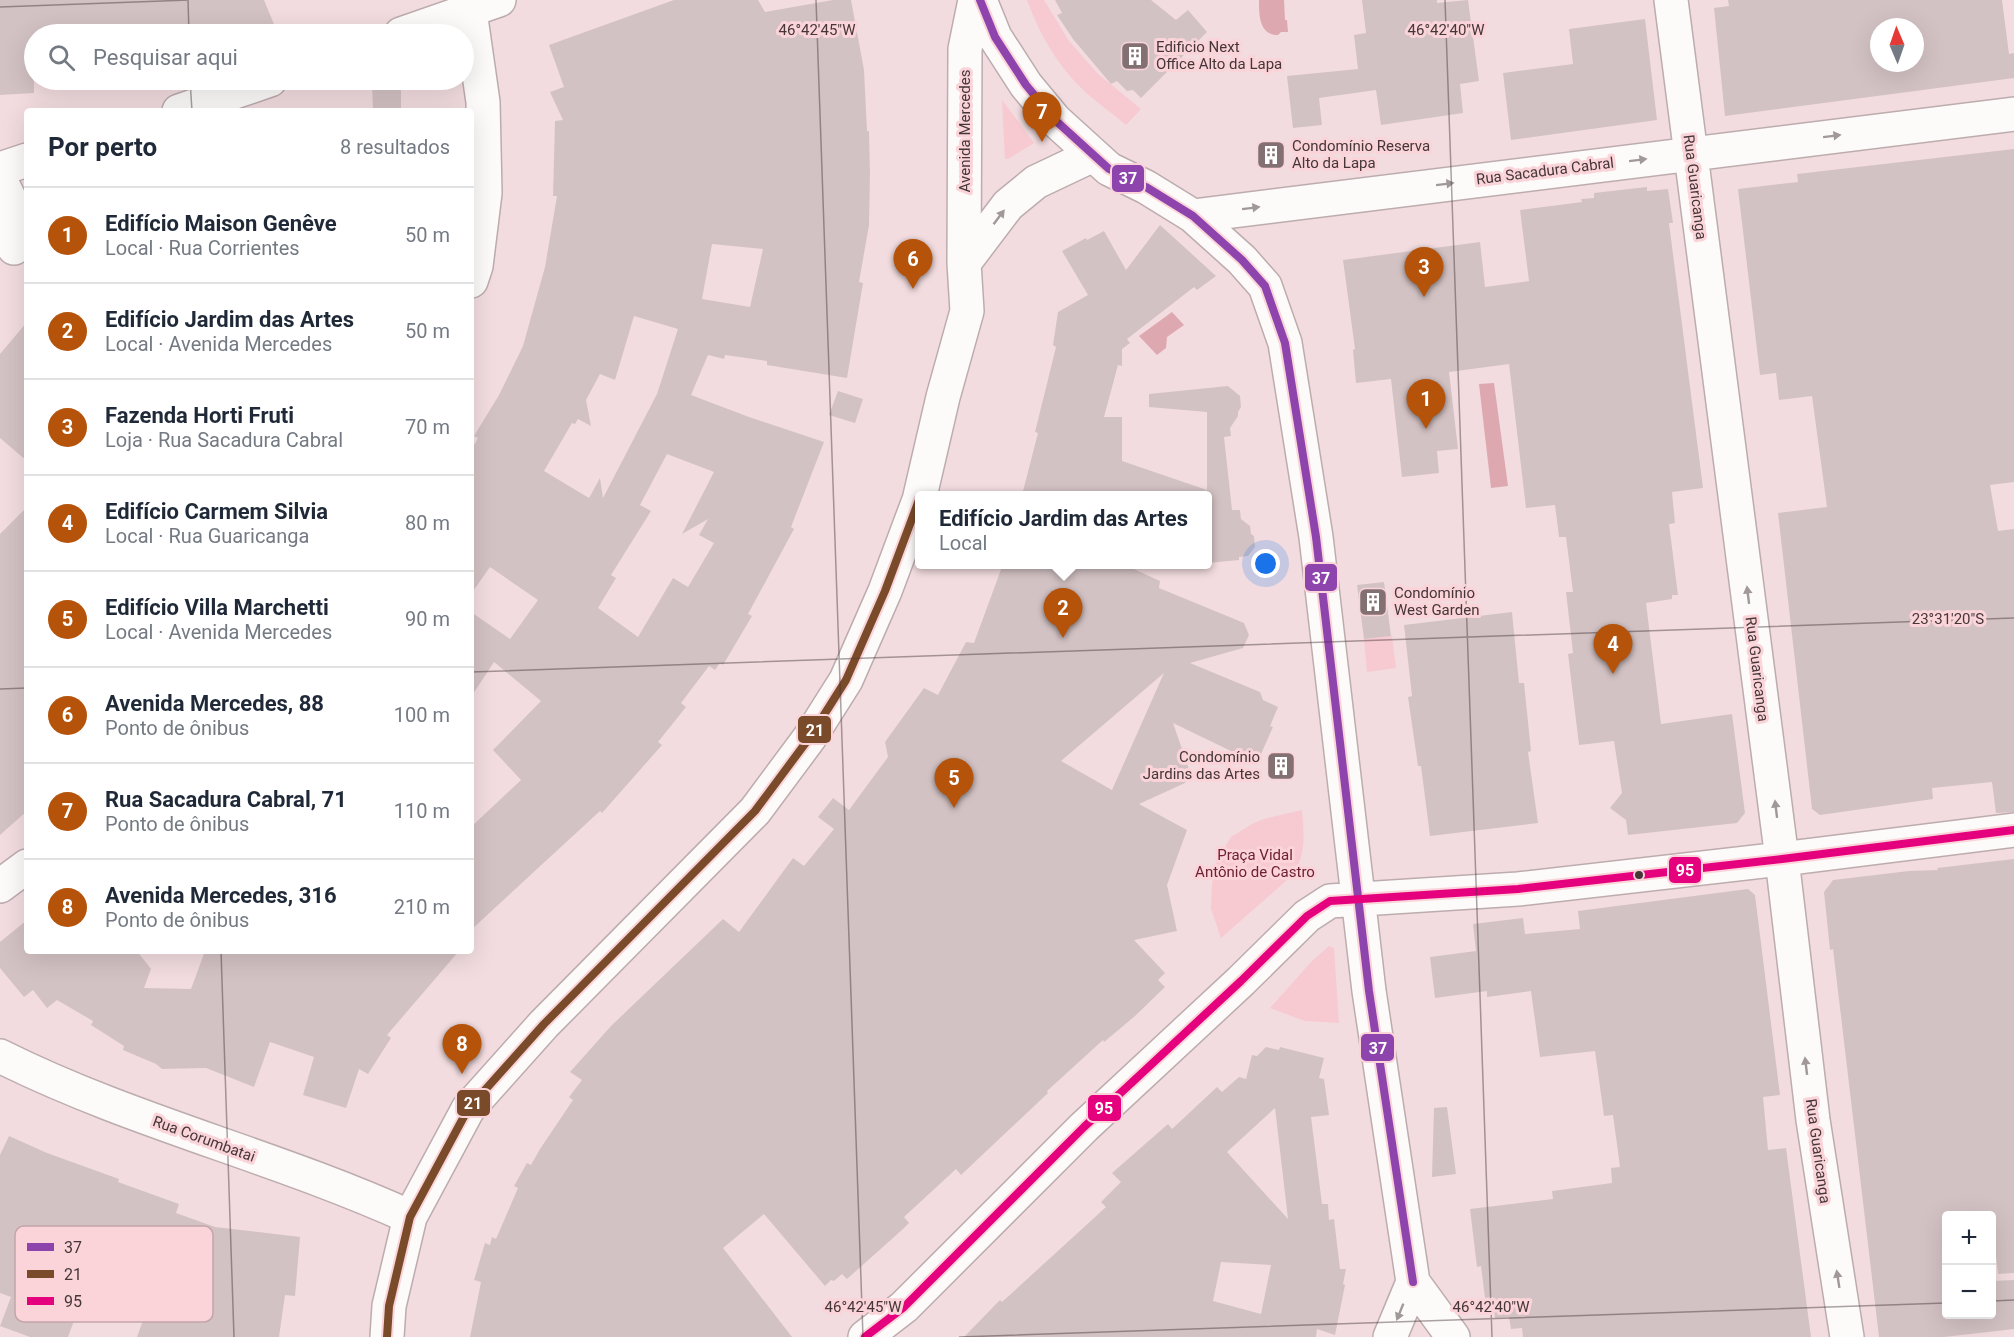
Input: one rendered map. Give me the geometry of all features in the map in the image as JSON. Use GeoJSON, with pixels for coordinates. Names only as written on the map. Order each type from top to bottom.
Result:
{"type":"FeatureCollection","features":[{"type":"Feature","properties":{"kind":"street","name":"Avenida Mercedes"},"geometry":{"type":"LineString","coordinates":[[921,491],[943,397],[967,311],[964,263],[965,49],[975,0]]}},
{"type":"Feature","properties":{"kind":"street"},"geometry":{"type":"LineString","coordinates":[[980,0],[995,37],[1026,86],[1055,120],[1109,170],[1146,187],[1193,216],[1242,260],[1265,286],[1285,343],[1316,537],[1370,991],[1413,1282],[1453,1337]]}},
{"type":"Feature","properties":{"kind":"street","name":"Rua Guaricanga"},"geometry":{"type":"LineString","coordinates":[[1671,0],[1782,859],[1813,1120],[1847,1337]]}},
{"type":"Feature","properties":{"kind":"street"},"geometry":{"type":"LineString","coordinates":[[431,24],[484,6],[485,193],[474,272]]}},
{"type":"Feature","properties":{"kind":"street"},"geometry":{"type":"LineString","coordinates":[[188,108],[241,90]]}},
{"type":"Feature","properties":{"kind":"street","name":"Rua Sacadura Cabral"},"geometry":{"type":"LineString","coordinates":[[1193,216],[2014,114]]}},
{"type":"Feature","properties":{"kind":"street"},"geometry":{"type":"LineString","coordinates":[[964,263],[1008,206],[1036,182],[1093,155]]}},
{"type":"Feature","properties":{"kind":"street"},"geometry":{"type":"LineString","coordinates":[[0,169],[24,161]]}},
{"type":"Feature","properties":{"kind":"street"},"geometry":{"type":"LineString","coordinates":[[0,179],[14,208],[14,250]]}},
{"type":"Feature","properties":{"kind":"street"},"geometry":{"type":"LineString","coordinates":[[387,1337],[388,1306],[410,1217],[468,1109],[544,1024],[755,811],[810,737],[846,680],[885,591],[915,511]]}},
{"type":"Feature","properties":{"kind":"street"},"geometry":{"type":"LineString","coordinates":[[865,1337],[904,1307],[1084,1127],[1241,981],[1307,916],[1330,901],[1518,889],[2014,830]]}},
{"type":"Feature","properties":{"kind":"street"},"geometry":{"type":"LineString","coordinates":[[0,886],[24,868]]}},
{"type":"Feature","properties":{"kind":"street","name":"Rua Corumbatai"},"geometry":{"type":"LineString","coordinates":[[0,1056],[38,1075],[99,1100],[360,1194],[410,1217]]}},
{"type":"Feature","properties":{"kind":"street"},"geometry":{"type":"LineString","coordinates":[[1390,1337],[1413,1282]]}},
{"type":"Feature","properties":{"kind":"green space"},"geometry":{"type":"Polygon","coordinates":[[[1027,0],[1044,0],[1069,41],[1098,74],[1141,109],[1126,125],[1083,90],[1065,70],[1043,36],[1027,0]]]}},
{"type":"Feature","properties":{"kind":"green space"},"geometry":{"type":"Polygon","coordinates":[[[1002,100],[1034,143],[1008,159],[1005,159],[1002,100]]]}},
{"type":"Feature","properties":{"kind":"green space"},"geometry":{"type":"Polygon","coordinates":[[[1392,636],[1396,668],[1367,672],[1364,639],[1392,636]]]}},
{"type":"Feature","properties":{"kind":"green space","name":"Praça Vidal Antônio de Castro"},"geometry":{"type":"Polygon","coordinates":[[[1302,810],[1304,835],[1301,859],[1294,874],[1221,938],[1211,909],[1212,884],[1216,862],[1231,837],[1264,819],[1302,810]]]}},
{"type":"Feature","properties":{"kind":"green space"},"geometry":{"type":"Polygon","coordinates":[[[1329,946],[1334,948],[1339,1023],[1305,1021],[1270,1008],[1311,962],[1329,946]]]}},
{"type":"Feature","properties":{"kind":"shaded area"},"geometry":{"type":"Polygon","coordinates":[[[1259,0],[1284,0],[1288,32],[1281,32],[1278,35],[1267,32],[1261,23],[1259,0]]]}},
{"type":"Feature","properties":{"kind":"shaded area"},"geometry":{"type":"Polygon","coordinates":[[[1172,312],[1184,325],[1167,337],[1166,348],[1157,355],[1139,336],[1172,312]]]}},
{"type":"Feature","properties":{"kind":"shaded area"},"geometry":{"type":"Polygon","coordinates":[[[1494,383],[1508,486],[1491,488],[1479,384],[1494,383]]]}},
{"type":"Feature","properties":{"kind":"building"},"geometry":{"type":"Polygon","coordinates":[[[0,0],[264,0],[274,24],[24,24],[24,90],[34,90],[34,93],[0,95],[0,0]]]}},
{"type":"Feature","properties":{"kind":"building"},"geometry":{"type":"Polygon","coordinates":[[[674,0],[758,0],[765,12],[833,0],[851,0],[864,70],[867,131],[869,131],[869,225],[859,282],[863,283],[847,378],[767,365],[767,361],[725,355],[724,359],[708,355],[691,395],[824,442],[791,527],[794,529],[748,614],[752,616],[723,665],[720,663],[715,670],[709,666],[681,703],[686,707],[658,742],[662,745],[602,813],[600,811],[474,927],[474,824],[521,780],[493,750],[541,701],[494,662],[474,692],[474,614],[510,639],[538,600],[490,567],[474,590],[474,445],[478,438],[474,436],[499,395],[523,346],[545,267],[557,196],[553,196],[555,121],[563,120],[550,92],[564,87],[549,45],[674,0]],[[712,244],[702,299],[750,307],[763,249],[712,244]],[[634,316],[615,380],[600,374],[586,400],[591,426],[578,419],[575,424],[572,423],[544,471],[589,498],[600,478],[603,498],[657,394],[678,329],[634,316]],[[667,454],[640,505],[651,511],[611,575],[616,578],[598,608],[638,637],[673,578],[688,587],[714,543],[699,535],[708,519],[682,534],[714,472],[667,454]]]}},
{"type":"Feature","properties":{"kind":"building","name":"Edificio Next Office Alto da Lapa"},"geometry":{"type":"Polygon","coordinates":[[[1055,0],[1151,0],[1176,20],[1188,10],[1207,32],[1141,98],[1133,90],[1127,91],[1117,81],[1111,84],[1073,39],[1057,15],[1062,13],[1055,0]]]}},
{"type":"Feature","properties":{"kind":"building"},"geometry":{"type":"Polygon","coordinates":[[[1362,0],[1437,0],[1437,3],[1468,0],[1479,81],[1460,84],[1463,113],[1381,125],[1376,90],[1319,98],[1322,125],[1293,128],[1287,76],[1358,69],[1354,35],[1366,33],[1362,0]]]}},
{"type":"Feature","properties":{"kind":"building"},"geometry":{"type":"Polygon","coordinates":[[[1728,0],[2002,0],[2009,54],[2014,53],[2014,78],[1725,116],[1714,8],[1729,6],[1728,0]]]}},
{"type":"Feature","properties":{"kind":"building"},"geometry":{"type":"Polygon","coordinates":[[[1645,19],[1657,120],[1511,140],[1503,73],[1573,64],[1569,29],[1645,19]]]}},
{"type":"Feature","properties":{"kind":"building"},"geometry":{"type":"Polygon","coordinates":[[[372,90],[401,90],[401,108],[373,108],[372,90]]]}},
{"type":"Feature","properties":{"kind":"building"},"geometry":{"type":"Polygon","coordinates":[[[2014,149],[2014,482],[1990,485],[1998,531],[2014,529],[2014,812],[1996,813],[1992,782],[1932,788],[1933,799],[1820,815],[1812,809],[1778,513],[1827,507],[1812,396],[1779,400],[1776,373],[1760,375],[1738,189],[1798,182],[1797,174],[2014,149]]]}},
{"type":"Feature","properties":{"kind":"building"},"geometry":{"type":"Polygon","coordinates":[[[1647,187],[1647,191],[1668,189],[1673,223],[1669,223],[1703,488],[1672,492],[1675,523],[1669,524],[1678,595],[1672,595],[1672,599],[1646,603],[1661,724],[1732,714],[1745,813],[1737,823],[1628,835],[1626,820],[1610,808],[1622,793],[1614,741],[1579,745],[1568,654],[1573,653],[1566,592],[1573,592],[1566,537],[1559,537],[1555,505],[1526,508],[1509,364],[1449,372],[1458,449],[1437,451],[1439,473],[1402,477],[1391,379],[1356,383],[1353,350],[1355,349],[1343,260],[1480,242],[1485,287],[1529,281],[1520,210],[1582,202],[1581,199],[1594,198],[1594,193],[1647,187]]]}},
{"type":"Feature","properties":{"kind":"building"},"geometry":{"type":"Polygon","coordinates":[[[1160,225],[1216,276],[1197,290],[1194,287],[1127,339],[1130,343],[1122,349],[1122,366],[1118,365],[1104,417],[1122,417],[1122,461],[1207,490],[1207,412],[1149,407],[1149,394],[1228,386],[1240,396],[1241,407],[1230,428],[1231,436],[1224,437],[1232,510],[1240,510],[1241,519],[1250,526],[1255,547],[1248,556],[1239,557],[1239,560],[1212,563],[1212,491],[1023,491],[1056,347],[1053,345],[1058,312],[1088,295],[1062,251],[1104,231],[1126,270],[1160,225]]]}},
{"type":"Feature","properties":{"kind":"building"},"geometry":{"type":"Polygon","coordinates":[[[24,326],[24,458],[0,438],[0,354],[24,326]]]}},
{"type":"Feature","properties":{"kind":"building"},"geometry":{"type":"Polygon","coordinates":[[[838,391],[863,399],[855,423],[829,415],[838,391]]]}},
{"type":"Feature","properties":{"kind":"building"},"geometry":{"type":"Polygon","coordinates":[[[24,510],[24,814],[0,835],[0,534],[24,510]]]}},
{"type":"Feature","properties":{"kind":"building"},"geometry":{"type":"Polygon","coordinates":[[[1001,569],[1134,569],[1160,581],[1159,588],[1244,623],[1249,635],[1243,648],[1190,663],[1260,692],[1263,700],[1278,707],[1270,726],[1273,727],[1261,754],[1245,760],[1173,723],[1190,772],[1185,783],[1139,804],[1187,830],[1167,885],[1177,931],[1134,940],[1165,973],[1158,980],[1165,987],[1135,1016],[1104,1042],[1103,1040],[1047,1091],[1048,1093],[961,1175],[956,1169],[904,1217],[909,1223],[847,1279],[842,1274],[825,1286],[764,1214],[723,1248],[792,1337],[470,1337],[481,1282],[474,1280],[485,1243],[490,1245],[492,1237],[496,1239],[518,1188],[514,1186],[527,1163],[531,1165],[573,1100],[569,1097],[582,1080],[570,1072],[611,1026],[723,919],[739,932],[793,858],[804,866],[834,829],[818,817],[833,798],[849,810],[888,757],[885,742],[924,688],[938,695],[966,642],[974,643],[1001,569]],[[1164,673],[1061,761],[1112,790],[1164,673]]]}},
{"type":"Feature","properties":{"kind":"building","name":"Condomínio West Garden"},"geometry":{"type":"Polygon","coordinates":[[[1384,582],[1391,636],[1364,639],[1357,585],[1384,582]]]}},
{"type":"Feature","properties":{"kind":"building"},"geometry":{"type":"Polygon","coordinates":[[[1512,612],[1519,683],[1524,683],[1531,751],[1528,752],[1538,823],[1430,836],[1421,766],[1418,766],[1408,697],[1412,696],[1404,625],[1512,612]]]}},
{"type":"Feature","properties":{"kind":"building"},"geometry":{"type":"Polygon","coordinates":[[[2014,859],[2014,1273],[1998,1274],[1996,1211],[1942,1211],[1942,1319],[1996,1319],[1996,1281],[2014,1280],[2014,1329],[1944,1337],[1879,1337],[1833,949],[1830,950],[1824,892],[1833,880],[1938,870],[1937,868],[2014,859]]]}},
{"type":"Feature","properties":{"kind":"building"},"geometry":{"type":"Polygon","coordinates":[[[1748,889],[1755,895],[1780,1095],[1763,1097],[1768,1150],[1786,1148],[1811,1337],[1523,1337],[1522,1328],[1511,1329],[1509,1317],[1495,1318],[1493,1297],[1485,1298],[1481,1266],[1477,1267],[1470,1209],[1553,1199],[1552,1191],[1612,1183],[1611,1168],[1620,1167],[1613,1115],[1604,1116],[1595,1051],[1540,1057],[1531,991],[1487,997],[1487,991],[1435,998],[1430,957],[1476,951],[1473,924],[1523,918],[1525,934],[1580,929],[1578,911],[1748,889]]]}},
{"type":"Feature","properties":{"kind":"building"},"geometry":{"type":"Polygon","coordinates":[[[24,922],[24,954],[139,954],[151,969],[144,988],[191,989],[204,954],[456,954],[387,1035],[391,1038],[368,1074],[359,1069],[346,1108],[303,1095],[314,1057],[270,1042],[254,1087],[206,1068],[162,1069],[156,1064],[123,1050],[124,1046],[91,1025],[93,1021],[57,1000],[47,1008],[33,990],[24,997],[0,968],[0,942],[24,922]]]}},
{"type":"Feature","properties":{"kind":"building"},"geometry":{"type":"Polygon","coordinates":[[[1266,1047],[1279,1050],[1280,1047],[1324,1058],[1319,1078],[1324,1079],[1329,1115],[1311,1117],[1322,1204],[1328,1204],[1329,1220],[1334,1219],[1340,1269],[1346,1269],[1335,1335],[1317,1329],[1316,1337],[964,1337],[1000,1300],[1002,1302],[1106,1207],[1101,1202],[1121,1182],[1112,1173],[1168,1124],[1172,1129],[1217,1087],[1222,1092],[1239,1077],[1246,1079],[1252,1055],[1257,1056],[1266,1047]],[[1275,1108],[1227,1152],[1288,1219],[1275,1108]],[[1221,1262],[1213,1301],[1261,1314],[1271,1265],[1221,1262]]]}},
{"type":"Feature","properties":{"kind":"building"},"geometry":{"type":"Polygon","coordinates":[[[1447,1107],[1456,1174],[1432,1177],[1434,1108],[1447,1107]]]}},
{"type":"Feature","properties":{"kind":"building"},"geometry":{"type":"Polygon","coordinates":[[[9,1136],[47,1153],[119,1179],[118,1182],[179,1204],[176,1213],[212,1226],[15,1226],[15,1322],[74,1322],[68,1337],[30,1337],[0,1326],[11,1297],[0,1293],[0,1155],[9,1136]]]}},
{"type":"Feature","properties":{"kind":"building"},"geometry":{"type":"Polygon","coordinates":[[[213,1226],[300,1237],[295,1296],[285,1295],[279,1337],[137,1337],[142,1322],[213,1322],[213,1226]]]}},
{"type":"Feature","properties":{"kind":"transit line","name":"37"},"geometry":{"type":"LineString","coordinates":[[980,0],[995,37],[1026,85],[1055,120],[1109,169],[1146,187],[1193,216],[1242,260],[1265,286],[1285,343],[1316,537],[1369,991],[1413,1282]]}},
{"type":"Feature","properties":{"kind":"transit line","name":"21"},"geometry":{"type":"LineString","coordinates":[[387,1337],[389,1306],[410,1217],[468,1109],[544,1024],[755,811],[810,737],[846,680],[885,591],[915,511]]}},
{"type":"Feature","properties":{"kind":"transit line","name":"95"},"geometry":{"type":"LineString","coordinates":[[865,1337],[904,1307],[1084,1127],[1241,981],[1307,916],[1330,901],[1518,889],[2014,830]]}},
{"type":"Feature","properties":{"kind":"place","name":"Edificio Next Office Alto da Lapa"},"geometry":{"type":"Point","coordinates":[1135,56]}},
{"type":"Feature","properties":{"kind":"place","name":"Rua Sacadura Cabral, 71"},"geometry":{"type":"Point","coordinates":[1042,142]}},
{"type":"Feature","properties":{"kind":"place","name":"Condomínio Reserva Alto da Lapa"},"geometry":{"type":"Point","coordinates":[1271,155]}},
{"type":"Feature","properties":{"kind":"place","name":"Avenida Mercedes, 88"},"geometry":{"type":"Point","coordinates":[913,289]}},
{"type":"Feature","properties":{"kind":"place","name":"Fazenda Horti Fruti"},"geometry":{"type":"Point","coordinates":[1424,297]}},
{"type":"Feature","properties":{"kind":"place","name":"Edifício Maison Genêve"},"geometry":{"type":"Point","coordinates":[1426,429]}},
{"type":"Feature","properties":{"kind":"place","name":"Condomínio West Garden"},"geometry":{"type":"Point","coordinates":[1373,602]}},
{"type":"Feature","properties":{"kind":"place","name":"Edifício Jardim das Artes"},"geometry":{"type":"Point","coordinates":[1063,638]}},
{"type":"Feature","properties":{"kind":"place","name":"Edifício Carmem Silvia"},"geometry":{"type":"Point","coordinates":[1613,674]}},
{"type":"Feature","properties":{"kind":"place","name":"Condomínio Jardins das Artes"},"geometry":{"type":"Point","coordinates":[1281,766]}},
{"type":"Feature","properties":{"kind":"place","name":"Edifício Villa Marchetti"},"geometry":{"type":"Point","coordinates":[954,808]}},
{"type":"Feature","properties":{"kind":"place","name":"Avenida Mercedes, 316"},"geometry":{"type":"Point","coordinates":[462,1074]}}]}
